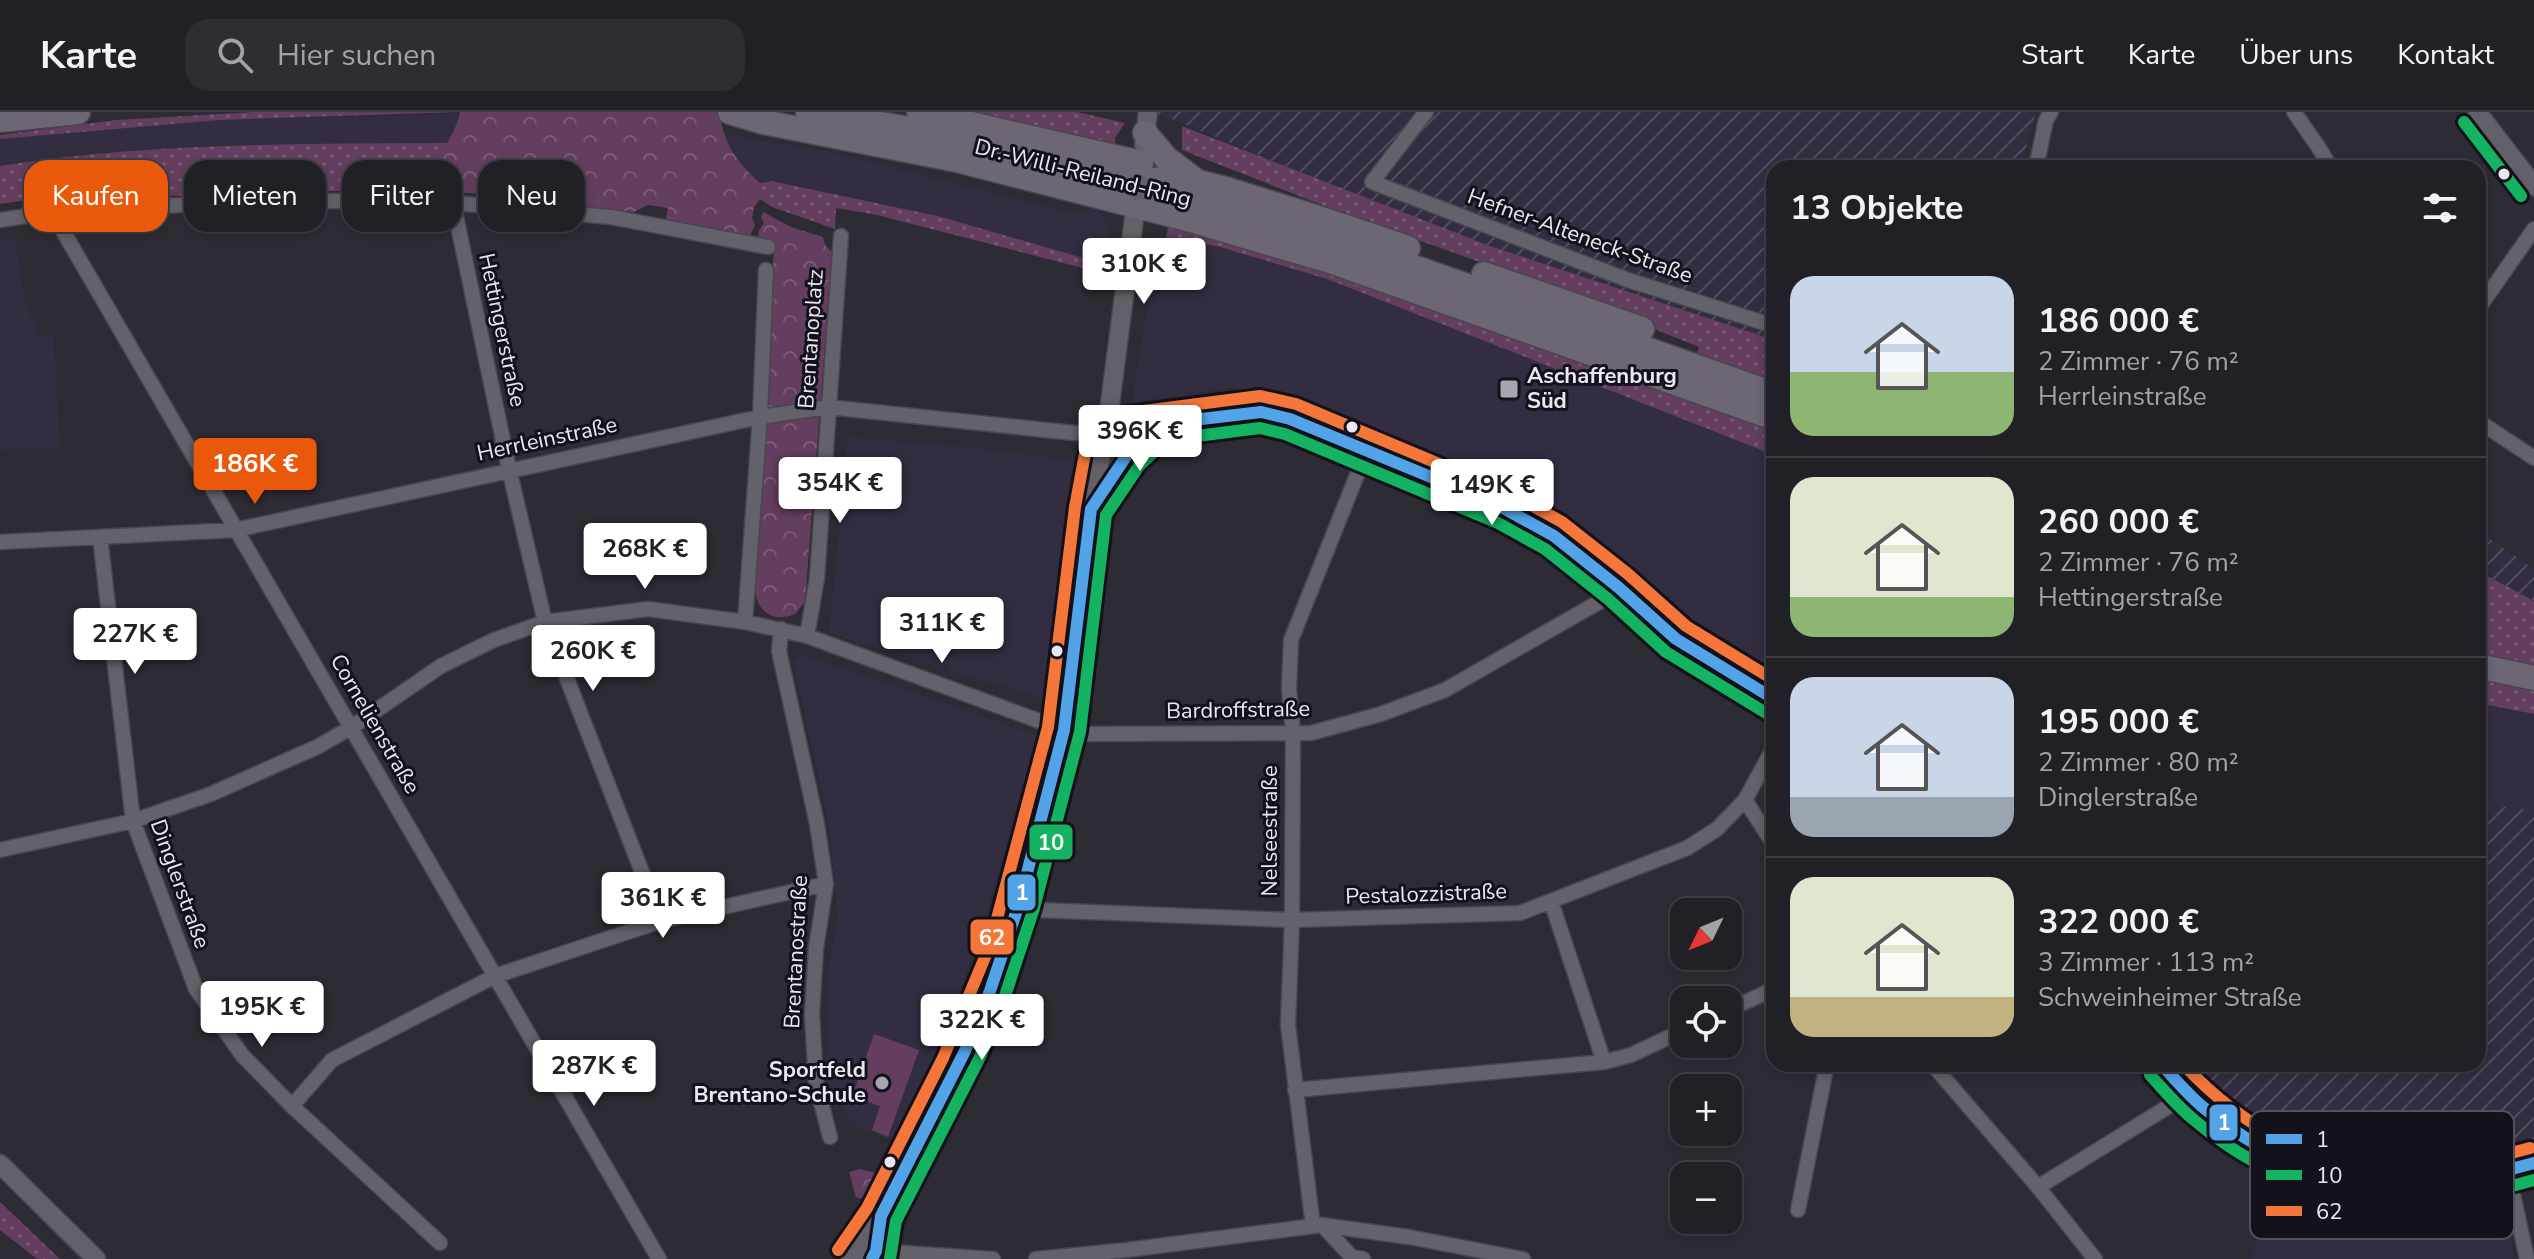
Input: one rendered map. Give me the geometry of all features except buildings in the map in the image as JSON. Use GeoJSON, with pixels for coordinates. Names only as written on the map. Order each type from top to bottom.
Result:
{"type":"FeatureCollection","features":[{"type":"Feature","properties":{"kind":"highway"},"geometry":{"type":"LineString","coordinates":[[0,120],[78,112]]}},
{"type":"Feature","properties":{"kind":"highway"},"geometry":{"type":"LineString","coordinates":[[730,112],[763,122],[957,160],[1138,190],[1164,179],[1195,180],[1323,219],[1612,317],[1766,379]]}},
{"type":"Feature","properties":{"kind":"highway","name":"Dr.-Willi-Reiland-Ring"},"geometry":{"type":"LineString","coordinates":[[808,112],[916,130],[1170,194],[1385,257],[1766,391]]}},
{"type":"Feature","properties":{"kind":"highway"},"geometry":{"type":"LineString","coordinates":[[919,112],[1330,261],[1766,412]]}},
{"type":"Feature","properties":{"kind":"highway"},"geometry":{"type":"LineString","coordinates":[[1147,122],[1166,158],[1195,180]]}},
{"type":"Feature","properties":{"kind":"highway","name":"Dr.-Willi-Reiland-Ring"},"geometry":{"type":"LineString","coordinates":[[1536,310],[1766,411]]}},
{"type":"Feature","properties":{"kind":"highway"},"geometry":{"type":"LineString","coordinates":[[2486,668],[2534,678]]}},
{"type":"Feature","properties":{"kind":"street","name":"Hefner-Alteneck-Straße"},"geometry":{"type":"LineString","coordinates":[[1426,112],[1372,182],[1628,280],[1766,323]]}},
{"type":"Feature","properties":{"kind":"street"},"geometry":{"type":"LineString","coordinates":[[2038,160],[2046,120],[2051,112]]}},
{"type":"Feature","properties":{"kind":"street"},"geometry":{"type":"LineString","coordinates":[[2294,112],[2326,160]]}},
{"type":"Feature","properties":{"kind":"street"},"geometry":{"type":"LineString","coordinates":[[2477,112],[2534,186]]}},
{"type":"Feature","properties":{"kind":"street"},"geometry":{"type":"LineString","coordinates":[[993,1259],[865,1254],[881,1216],[965,1051],[995,977],[1019,904],[1064,730],[1091,509],[1105,431],[1147,122]]}},
{"type":"Feature","properties":{"kind":"street"},"geometry":{"type":"LineString","coordinates":[[168,206],[254,201],[342,201]]}},
{"type":"Feature","properties":{"kind":"street"},"geometry":{"type":"LineString","coordinates":[[462,203],[611,217],[768,247]]}},
{"type":"Feature","properties":{"kind":"street"},"geometry":{"type":"LineString","coordinates":[[0,220],[24,216]]}},
{"type":"Feature","properties":{"kind":"street"},"geometry":{"type":"LineString","coordinates":[[2486,298],[2534,229]]}},
{"type":"Feature","properties":{"kind":"street","name":"Cornelienstraße"},"geometry":{"type":"LineString","coordinates":[[64,232],[659,1259]]}},
{"type":"Feature","properties":{"kind":"street","name":"Hettingerstraße"},"geometry":{"type":"LineString","coordinates":[[459,232],[545,622],[661,921]]}},
{"type":"Feature","properties":{"kind":"street","name":"Brentanoplatz"},"geometry":{"type":"LineString","coordinates":[[807,636],[817,578],[841,236]]}},
{"type":"Feature","properties":{"kind":"street","name":"Brentanoplatz"},"geometry":{"type":"LineString","coordinates":[[745,622],[760,417],[766,270]]}},
{"type":"Feature","properties":{"kind":"street","name":"Herrleinstraße"},"geometry":{"type":"LineString","coordinates":[[0,542],[235,530],[509,469],[760,417],[828,407],[1074,433],[1105,431]]}},
{"type":"Feature","properties":{"kind":"street"},"geometry":{"type":"LineString","coordinates":[[1105,431],[1261,412],[1290,419],[1505,509],[1554,536],[1676,639],[1766,694]]}},
{"type":"Feature","properties":{"kind":"street"},"geometry":{"type":"LineString","coordinates":[[1091,509],[1127,455],[1147,437],[1176,422]]}},
{"type":"Feature","properties":{"kind":"street"},"geometry":{"type":"LineString","coordinates":[[2486,426],[2534,458]]}},
{"type":"Feature","properties":{"kind":"street","name":"Nelseestraße"},"geometry":{"type":"LineString","coordinates":[[1318,1226],[1295,1090],[1288,1025],[1292,920],[1291,640],[1367,450]]}},
{"type":"Feature","properties":{"kind":"street","name":"Dinglerstraße"},"geometry":{"type":"LineString","coordinates":[[100,537],[133,821],[196,989],[242,1055],[292,1106],[440,1243]]}},
{"type":"Feature","properties":{"kind":"street","name":"Bardroffstraße"},"geometry":{"type":"LineString","coordinates":[[0,850],[133,821],[211,794],[317,747],[441,666],[494,640],[545,622],[648,609],[781,629],[1064,730],[1086,734],[1311,733],[1381,714],[1463,681],[1606,598],[1618,587]]}},
{"type":"Feature","properties":{"kind":"street","name":"Brentanostraße"},"geometry":{"type":"LineString","coordinates":[[781,629],[779,651],[817,824],[826,884],[816,948],[812,1014],[816,1083],[830,1137]]}},
{"type":"Feature","properties":{"kind":"street","name":"Pestalozzistraße"},"geometry":{"type":"LineString","coordinates":[[1019,904],[1038,910],[1292,920],[1520,913],[1687,848],[1717,829],[1745,800],[1766,762]]}},
{"type":"Feature","properties":{"kind":"street"},"geometry":{"type":"LineString","coordinates":[[1745,800],[1766,833]]}},
{"type":"Feature","properties":{"kind":"street"},"geometry":{"type":"LineString","coordinates":[[292,1106],[332,1060],[495,976],[661,921],[826,884]]}},
{"type":"Feature","properties":{"kind":"street"},"geometry":{"type":"LineString","coordinates":[[1551,901],[1604,1062]]}},
{"type":"Feature","properties":{"kind":"street"},"geometry":{"type":"LineString","coordinates":[[1742,1004],[1766,993]]}},
{"type":"Feature","properties":{"kind":"street"},"geometry":{"type":"LineString","coordinates":[[1295,1090],[1604,1062],[1631,1055],[1670,1037]]}},
{"type":"Feature","properties":{"kind":"street"},"geometry":{"type":"LineString","coordinates":[[1798,1210],[1825,1072]]}},
{"type":"Feature","properties":{"kind":"street"},"geometry":{"type":"LineString","coordinates":[[1939,1072],[2095,1259]]}},
{"type":"Feature","properties":{"kind":"street"},"geometry":{"type":"LineString","coordinates":[[2169,1072],[2202,1106],[2250,1139]]}},
{"type":"Feature","properties":{"kind":"street"},"geometry":{"type":"LineString","coordinates":[[2038,1187],[2174,1103],[2188,1091]]}},
{"type":"Feature","properties":{"kind":"street"},"geometry":{"type":"LineString","coordinates":[[2514,1169],[2534,1163]]}},
{"type":"Feature","properties":{"kind":"street"},"geometry":{"type":"LineString","coordinates":[[0,1164],[96,1259]]}},
{"type":"Feature","properties":{"kind":"street"},"geometry":{"type":"LineString","coordinates":[[2514,1194],[2527,1259]]}},
{"type":"Feature","properties":{"kind":"street"},"geometry":{"type":"LineString","coordinates":[[1036,1259],[1318,1226],[1409,1237],[1523,1259]]}},
{"type":"Feature","properties":{"kind":"street"},"geometry":{"type":"LineString","coordinates":[[1318,1226],[1352,1257],[1363,1259]]}},
{"type":"Feature","properties":{"kind":"shaded area"},"geometry":{"type":"Polygon","coordinates":[[[1140,112],[2036,112],[2022,160],[1766,160],[1766,337],[1490,246],[1172,119],[1140,112]]]}},
{"type":"Feature","properties":{"kind":"shaded area"},"geometry":{"type":"Polygon","coordinates":[[[460,114],[448,143],[215,145],[24,160],[0,166],[0,139],[219,120],[460,114]]]}},
{"type":"Feature","properties":{"kind":"shaded area"},"geometry":{"type":"Polygon","coordinates":[[[723,134],[836,153],[1072,213],[1085,212],[1089,207],[1102,213],[1108,226],[1104,264],[938,216],[771,181],[760,183],[741,166],[723,134]]]}},
{"type":"Feature","properties":{"kind":"shaded area"},"geometry":{"type":"Polygon","coordinates":[[[1166,237],[1220,247],[1327,279],[1766,452],[1766,678],[1656,608],[1533,510],[1234,387],[1132,403],[1150,288],[1166,237]]]}},
{"type":"Feature","properties":{"kind":"shaded area"},"geometry":{"type":"Polygon","coordinates":[[[15,238],[26,305],[40,336],[54,335],[60,447],[0,450],[0,240],[15,238]]]}},
{"type":"Feature","properties":{"kind":"shaded area"},"geometry":{"type":"Polygon","coordinates":[[[848,437],[1078,461],[1047,700],[829,633],[848,437]]]}},
{"type":"Feature","properties":{"kind":"shaded area"},"geometry":{"type":"Polygon","coordinates":[[[2486,536],[2534,569],[2534,601],[2486,575],[2486,536]]]}},
{"type":"Feature","properties":{"kind":"shaded area"},"geometry":{"type":"Polygon","coordinates":[[[803,655],[1043,737],[944,1042],[894,1141],[859,1127],[846,1115],[834,1097],[828,1078],[828,971],[837,920],[836,900],[830,829],[794,665],[794,659],[803,655]]]}},
{"type":"Feature","properties":{"kind":"shaded area"},"geometry":{"type":"Polygon","coordinates":[[[2486,705],[2534,714],[2534,808],[2486,804],[2486,705]]]}},
{"type":"Feature","properties":{"kind":"shaded area"},"geometry":{"type":"Polygon","coordinates":[[[2486,804],[2534,808],[2534,1139],[2514,1146],[2514,1111],[2250,1111],[2250,1122],[2196,1080],[2196,1072],[2486,1072],[2486,804]]]}},
{"type":"Feature","properties":{"kind":"shaded area"},"geometry":{"type":"Polygon","coordinates":[[[2259,1239],[2511,1239],[2514,1259],[2251,1259],[2259,1239]]]}},
{"type":"Feature","properties":{"kind":"green space"},"geometry":{"type":"Polygon","coordinates":[[[254,112],[460,112],[219,120],[0,139],[0,135],[116,120],[254,112]]]}},
{"type":"Feature","properties":{"kind":"green space"},"geometry":{"type":"Polygon","coordinates":[[[460,112],[720,112],[724,134],[732,152],[760,183],[760,199],[754,207],[752,218],[755,225],[750,235],[665,223],[668,208],[648,205],[634,212],[585,206],[585,160],[478,160],[478,194],[462,193],[462,160],[433,160],[457,124],[460,112]]]}},
{"type":"Feature","properties":{"kind":"green space"},"geometry":{"type":"Polygon","coordinates":[[[959,112],[1077,112],[1125,123],[1115,138],[1115,147],[959,112]]]}},
{"type":"Feature","properties":{"kind":"green space"},"geometry":{"type":"Polygon","coordinates":[[[1182,126],[1490,246],[1766,337],[1766,452],[1327,279],[1220,247],[1166,237],[1169,224],[1448,309],[1682,399],[1699,347],[1545,285],[1350,216],[1182,150],[1182,126]]]}},
{"type":"Feature","properties":{"kind":"green space"},"geometry":{"type":"Polygon","coordinates":[[[448,143],[434,160],[342,160],[342,191],[326,191],[326,160],[184,160],[184,195],[168,196],[168,160],[42,160],[168,148],[448,143]]]}},
{"type":"Feature","properties":{"kind":"green space"},"geometry":{"type":"Polygon","coordinates":[[[24,163],[24,200],[0,204],[0,166],[24,163]]]}},
{"type":"Feature","properties":{"kind":"green space"},"geometry":{"type":"Polygon","coordinates":[[[771,181],[938,216],[1104,264],[1102,273],[877,215],[836,208],[835,229],[772,207],[760,199],[760,183],[771,181]]]}},
{"type":"Feature","properties":{"kind":"green space"},"geometry":{"type":"Polygon","coordinates":[[[763,212],[791,227],[823,237],[825,245],[832,252],[805,602],[795,614],[781,617],[764,610],[755,591],[774,243],[758,238],[764,223],[761,218],[763,212]]]}},
{"type":"Feature","properties":{"kind":"green space"},"geometry":{"type":"Polygon","coordinates":[[[2486,575],[2534,601],[2534,714],[2486,705],[2486,575]]]}},
{"type":"Feature","properties":{"kind":"green space","name":"Sportfeld Brentano-Schule"},"geometry":{"type":"Polygon","coordinates":[[[874,1034],[919,1050],[888,1137],[872,1130],[880,1106],[852,1096],[874,1034]]]}},
{"type":"Feature","properties":{"kind":"green space"},"geometry":{"type":"Polygon","coordinates":[[[859,1169],[876,1173],[864,1199],[856,1197],[849,1172],[859,1169]]]}},
{"type":"Feature","properties":{"kind":"green space"},"geometry":{"type":"Polygon","coordinates":[[[0,1202],[60,1259],[37,1259],[0,1230],[0,1202]]]}},
{"type":"Feature","properties":{"kind":"transit line","name":"10"},"geometry":{"type":"LineString","coordinates":[[2464,122],[2521,196]]}},
{"type":"Feature","properties":{"kind":"transit line","name":"62"},"geometry":{"type":"LineString","coordinates":[[838,1250],[867,1208],[943,1058],[990,945],[1048,727],[1075,507],[1090,427],[1097,417],[1260,396],[1296,404],[1511,494],[1562,522],[1628,574],[1686,626],[1766,675]]}},
{"type":"Feature","properties":{"kind":"transit line","name":"1"},"geometry":{"type":"LineString","coordinates":[[872,1259],[881,1216],[965,1051],[990,991],[1019,904],[1064,730],[1091,509],[1127,455],[1147,437],[1176,422],[1261,412],[1290,419],[1426,475],[1505,509],[1554,536],[1676,639],[1766,694]]}},
{"type":"Feature","properties":{"kind":"transit line","name":"10"},"geometry":{"type":"LineString","coordinates":[[890,1259],[896,1221],[980,1057],[1005,996],[1034,908],[1080,732],[1106,515],[1139,466],[1156,450],[1181,438],[1260,428],[1285,434],[1498,523],[1545,549],[1608,599],[1666,652],[1766,713]]}},
{"type":"Feature","properties":{"kind":"transit line","name":"1"},"geometry":{"type":"LineString","coordinates":[[2168,1072],[2198,1103],[2250,1140]]}},
{"type":"Feature","properties":{"kind":"transit line","name":"62"},"geometry":{"type":"LineString","coordinates":[[2191,1072],[2221,1100],[2250,1121]]}},
{"type":"Feature","properties":{"kind":"transit line","name":"10"},"geometry":{"type":"LineString","coordinates":[[2150,1075],[2187,1114],[2250,1158]]}},
{"type":"Feature","properties":{"kind":"transit line","name":"62"},"geometry":{"type":"LineString","coordinates":[[2514,1152],[2530,1148]]}},
{"type":"Feature","properties":{"kind":"transit line","name":"1"},"geometry":{"type":"LineString","coordinates":[[2514,1168],[2534,1163]]}},
{"type":"Feature","properties":{"kind":"transit line","name":"10"},"geometry":{"type":"LineString","coordinates":[[2514,1185],[2534,1180]]}},
{"type":"Feature","properties":{"kind":"place","name":"Aschaffenburg Süd"},"geometry":{"type":"Point","coordinates":[1509,389]}},
{"type":"Feature","properties":{"kind":"place","name":"Sportfeld Brentano-Schule"},"geometry":{"type":"Point","coordinates":[882,1083]}}]}
